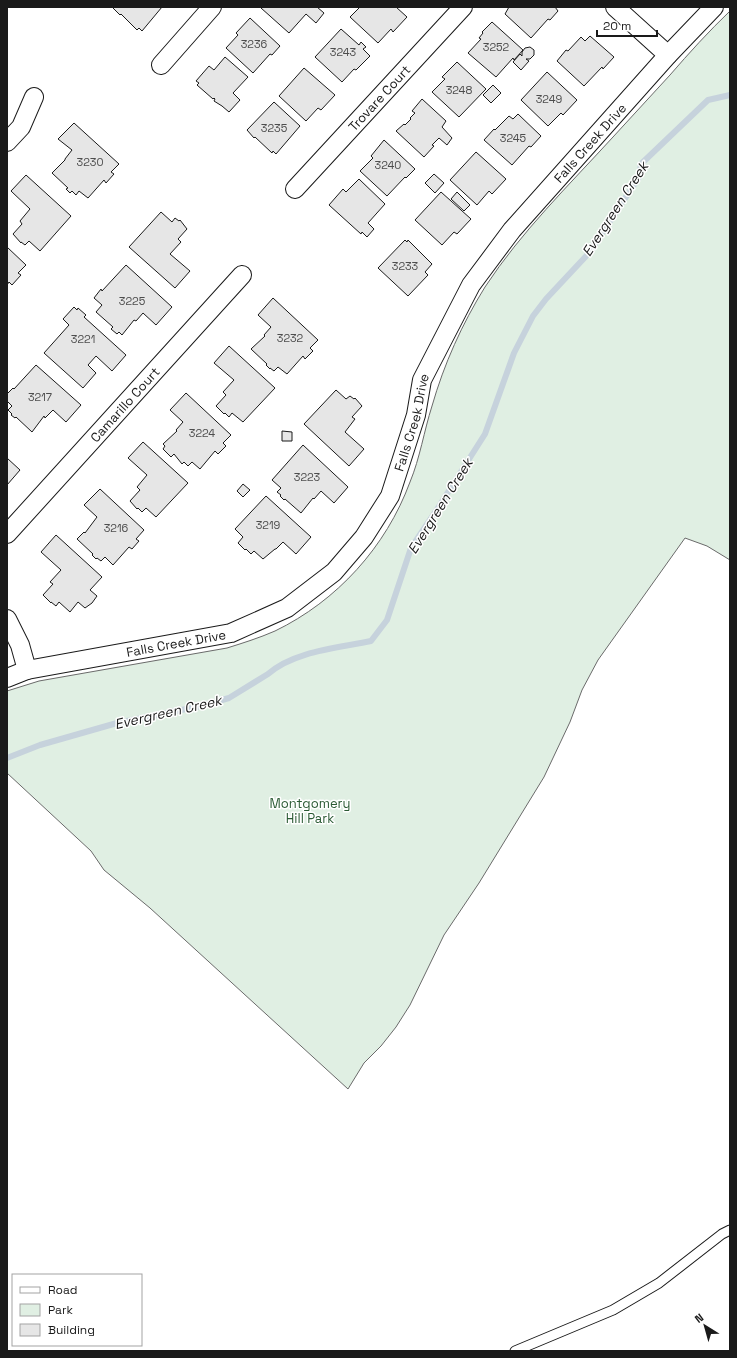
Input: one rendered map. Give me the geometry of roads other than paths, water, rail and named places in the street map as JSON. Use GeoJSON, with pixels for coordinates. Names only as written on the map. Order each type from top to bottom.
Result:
{"type":"FeatureCollection","features":[{"type":"Feature","properties":{"kind":"street"},"geometry":{"type":"LineString","coordinates":[[161,65],[212,7]]}},
{"type":"Feature","properties":{"kind":"street","name":"Trovare Court"},"geometry":{"type":"LineString","coordinates":[[295,189],[463,7]]}},
{"type":"Feature","properties":{"kind":"street"},"geometry":{"type":"LineString","coordinates":[[615,7],[668,55]]}},
{"type":"Feature","properties":{"kind":"street","name":"Falls Creek Drive"},"geometry":{"type":"LineString","coordinates":[[7,678],[27,670],[231,632],[287,608],[334,572],[364,537],[390,496],[416,415],[422,380],[471,285],[512,230],[668,55],[714,7]]}},
{"type":"Feature","properties":{"kind":"street"},"geometry":{"type":"LineString","coordinates":[[7,142],[21,127],[34,97]]}},
{"type":"Feature","properties":{"kind":"street","name":"Camarillo Court"},"geometry":{"type":"LineString","coordinates":[[7,534],[242,274]]}},
{"type":"Feature","properties":{"kind":"street"},"geometry":{"type":"LineString","coordinates":[[7,619],[20,645],[27,670]]}},
{"type":"Feature","properties":{"kind":"lane"},"geometry":{"type":"LineString","coordinates":[[515,1351],[613,1310],[659,1283],[722,1234],[730,1230]]}},
{"type":"Feature","properties":{"kind":"waterway","name":"Evergreen Creek"},"geometry":{"type":"LineString","coordinates":[[7,758],[40,745],[117,723],[201,706],[229,698],[290,660],[331,648],[371,641],[387,620],[411,548],[485,434],[514,353],[533,316],[546,299],[589,253],[639,177],[641,164],[708,100],[730,95]]}},
{"type":"Feature","properties":{"kind":"park label","name":"Montgomery Hill Park"},"geometry":{"type":"Point","coordinates":[310,810]}}]}
